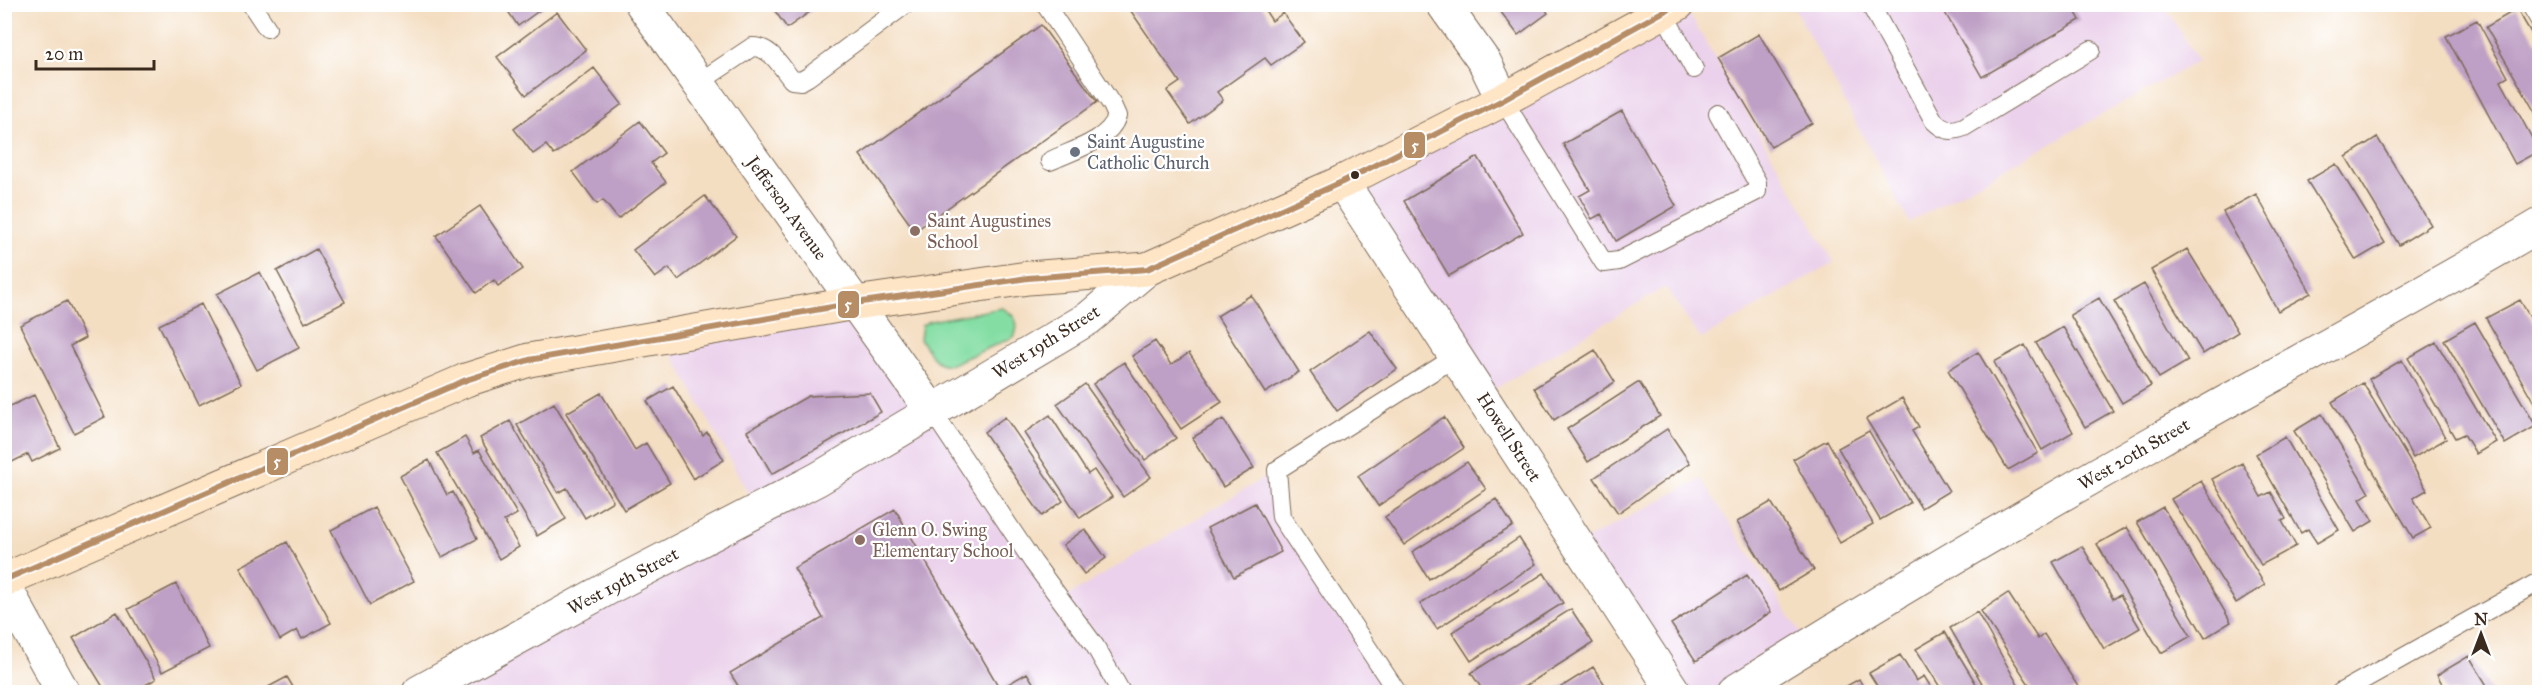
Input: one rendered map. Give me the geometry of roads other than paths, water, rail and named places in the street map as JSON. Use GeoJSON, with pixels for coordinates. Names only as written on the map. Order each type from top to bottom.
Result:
{"type":"FeatureCollection","features":[{"type":"Feature","properties":{"kind":"street","name":"Jefferson Avenue"},"geometry":{"type":"LineString","coordinates":[[642,4],[932,411]]}},
{"type":"Feature","properties":{"kind":"street"},"geometry":{"type":"LineString","coordinates":[[1443,4],[1485,63],[1503,100]]}},
{"type":"Feature","properties":{"kind":"street","name":"West 19th Street"},"geometry":{"type":"LineString","coordinates":[[419,693],[616,584],[818,480],[1089,318],[1147,269],[1342,182],[1503,100],[1670,8]]}},
{"type":"Feature","properties":{"kind":"street","name":"Howell Street"},"geometry":{"type":"LineString","coordinates":[[1342,182],[1674,693]]}},
{"type":"Feature","properties":{"kind":"street","name":"West 20th Street"},"geometry":{"type":"LineString","coordinates":[[1734,693],[1809,646],[2155,442],[2540,225]]}},
{"type":"Feature","properties":{"kind":"street"},"geometry":{"type":"LineString","coordinates":[[4,580],[466,380],[529,360],[855,303],[1028,278],[1147,269]]}},
{"type":"Feature","properties":{"kind":"street"},"geometry":{"type":"LineString","coordinates":[[4,585],[63,693]]}},
{"type":"Feature","properties":{"kind":"lane"},"geometry":{"type":"LineString","coordinates":[[251,4],[267,28]]}},
{"type":"Feature","properties":{"kind":"lane"},"geometry":{"type":"LineString","coordinates":[[698,83],[752,47],[762,47],[772,55],[792,80],[801,81],[906,4]]}},
{"type":"Feature","properties":{"kind":"lane"},"geometry":{"type":"LineString","coordinates":[[1045,4],[1117,116],[1113,128],[1103,135],[1050,161]]}},
{"type":"Feature","properties":{"kind":"lane"},"geometry":{"type":"LineString","coordinates":[[1870,4],[1934,121],[1942,129],[1953,131],[1964,128],[2091,50]]}},
{"type":"Feature","properties":{"kind":"lane"},"geometry":{"type":"LineString","coordinates":[[2530,4],[2540,21]]}},
{"type":"Feature","properties":{"kind":"lane"},"geometry":{"type":"LineString","coordinates":[[1670,8],[1694,69]]}},
{"type":"Feature","properties":{"kind":"lane"},"geometry":{"type":"LineString","coordinates":[[1503,100],[1604,263],[1619,261],[1757,191],[1757,182],[1718,113]]}},
{"type":"Feature","properties":{"kind":"lane"},"geometry":{"type":"LineString","coordinates":[[1397,693],[1281,517],[1277,470],[1457,356]]}},
{"type":"Feature","properties":{"kind":"lane"},"geometry":{"type":"LineString","coordinates":[[932,411],[1033,562],[1095,646],[1121,693]]}},
{"type":"Feature","properties":{"kind":"lane"},"geometry":{"type":"LineString","coordinates":[[2341,693],[2540,581]]}},
{"type":"Feature","properties":{"kind":"place","name":"Saint Augustine Catholic Church"},"geometry":{"type":"Point","coordinates":[1075,152]}},
{"type":"Feature","properties":{"kind":"place","name":"Saint Augustines School"},"geometry":{"type":"Point","coordinates":[915,231]}},
{"type":"Feature","properties":{"kind":"place","name":"Glenn O. Swing Elementary School"},"geometry":{"type":"Point","coordinates":[860,540]}}]}
